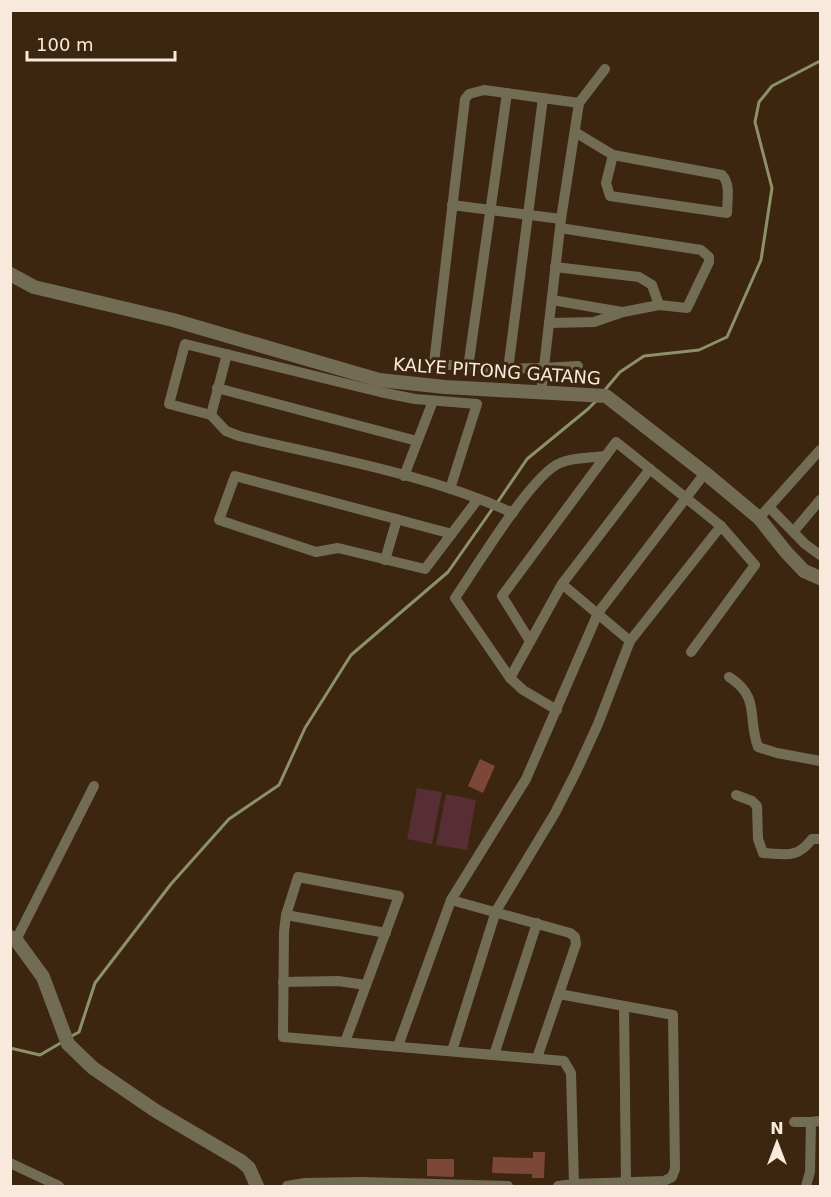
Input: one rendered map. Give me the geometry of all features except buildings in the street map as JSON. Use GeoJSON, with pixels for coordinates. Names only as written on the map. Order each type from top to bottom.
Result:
{"type":"FeatureCollection","features":[{"type":"Feature","properties":{"kind":"street"},"geometry":{"type":"LineString","coordinates":[[541,393],[560,224],[579,103],[605,69]]}},
{"type":"Feature","properties":{"kind":"street"},"geometry":{"type":"LineString","coordinates":[[578,366],[508,370],[434,363],[465,99],[469,94],[484,90],[579,103]]}},
{"type":"Feature","properties":{"kind":"street"},"geometry":{"type":"LineString","coordinates":[[468,368],[507,93]]}},
{"type":"Feature","properties":{"kind":"street"},"geometry":{"type":"LineString","coordinates":[[508,370],[543,98]]}},
{"type":"Feature","properties":{"kind":"street"},"geometry":{"type":"LineString","coordinates":[[575,132],[613,155],[717,172],[726,178],[728,186],[727,213],[610,196],[606,183],[613,155]]}},
{"type":"Feature","properties":{"kind":"street"},"geometry":{"type":"LineString","coordinates":[[452,205],[528,215],[560,224],[701,250],[709,256],[708,266],[687,308],[659,305],[623,312],[594,322],[549,323]]}},
{"type":"Feature","properties":{"kind":"street"},"geometry":{"type":"LineString","coordinates":[[555,267],[639,277],[652,285],[659,305]]}},
{"type":"Feature","properties":{"kind":"street","name":"KALYE PITONG GATANG"},"geometry":{"type":"LineString","coordinates":[[10,274],[34,287],[173,320],[379,380],[445,387],[606,396],[759,518],[804,571],[820,578]]}},
{"type":"Feature","properties":{"kind":"street"},"geometry":{"type":"LineString","coordinates":[[552,300],[623,312]]}},
{"type":"Feature","properties":{"kind":"street"},"geometry":{"type":"LineString","coordinates":[[450,489],[477,404],[433,401],[380,392],[185,344],[169,404],[211,415],[226,430],[239,436],[404,476],[450,489],[508,511]]}},
{"type":"Feature","properties":{"kind":"street"},"geometry":{"type":"LineString","coordinates":[[211,415],[227,354]]}},
{"type":"Feature","properties":{"kind":"street"},"geometry":{"type":"LineString","coordinates":[[218,388],[417,441]]}},
{"type":"Feature","properties":{"kind":"street"},"geometry":{"type":"LineString","coordinates":[[404,476],[433,401]]}},
{"type":"Feature","properties":{"kind":"street"},"geometry":{"type":"LineString","coordinates":[[530,641],[502,596],[616,442],[721,526],[756,566],[691,652]]}},
{"type":"Feature","properties":{"kind":"street"},"geometry":{"type":"LineString","coordinates":[[759,518],[820,450]]}},
{"type":"Feature","properties":{"kind":"street"},"geometry":{"type":"LineString","coordinates":[[557,710],[523,690],[510,678],[455,598],[508,511],[541,477],[550,469],[573,459],[606,456]]}},
{"type":"Feature","properties":{"kind":"street"},"geometry":{"type":"LineString","coordinates":[[510,678],[562,584],[650,469]]}},
{"type":"Feature","properties":{"kind":"street"},"geometry":{"type":"LineString","coordinates":[[398,1046],[451,900],[526,779],[598,613],[705,473]]}},
{"type":"Feature","properties":{"kind":"street"},"geometry":{"type":"LineString","coordinates":[[452,534],[235,476],[219,520],[316,552],[338,548],[425,569],[452,534],[478,499]]}},
{"type":"Feature","properties":{"kind":"street"},"geometry":{"type":"LineString","coordinates":[[794,531],[820,500]]}},
{"type":"Feature","properties":{"kind":"street"},"geometry":{"type":"LineString","coordinates":[[769,507],[819,553]]}},
{"type":"Feature","properties":{"kind":"street"},"geometry":{"type":"LineString","coordinates":[[385,560],[397,519]]}},
{"type":"Feature","properties":{"kind":"street"},"geometry":{"type":"LineString","coordinates":[[452,1051],[496,911],[555,813],[577,770],[598,724],[630,641],[721,526]]}},
{"type":"Feature","properties":{"kind":"street"},"geometry":{"type":"LineString","coordinates":[[562,584],[630,641]]}},
{"type":"Feature","properties":{"kind":"street"},"geometry":{"type":"LineString","coordinates":[[729,677],[745,689],[749,697],[758,747],[820,761]]}},
{"type":"Feature","properties":{"kind":"street"},"geometry":{"type":"LineString","coordinates":[[94,786],[13,939],[43,977],[66,1039],[93,1068],[156,1111],[241,1161],[249,1168],[257,1186]]}},
{"type":"Feature","properties":{"kind":"street"},"geometry":{"type":"LineString","coordinates":[[736,795],[752,801],[757,806],[758,839],[763,853],[797,853],[803,851],[811,840],[820,838]]}},
{"type":"Feature","properties":{"kind":"street"},"geometry":{"type":"LineString","coordinates":[[345,1042],[399,897],[298,877],[286,915],[283,948],[283,1037],[564,1061],[569,1068],[574,1184]]}},
{"type":"Feature","properties":{"kind":"street"},"geometry":{"type":"LineString","coordinates":[[451,900],[570,933],[575,938],[576,944],[537,1058]]}},
{"type":"Feature","properties":{"kind":"street"},"geometry":{"type":"LineString","coordinates":[[286,915],[386,933]]}},
{"type":"Feature","properties":{"kind":"street"},"geometry":{"type":"LineString","coordinates":[[494,1055],[537,923]]}},
{"type":"Feature","properties":{"kind":"street"},"geometry":{"type":"LineString","coordinates":[[283,982],[338,981],[366,985]]}},
{"type":"Feature","properties":{"kind":"street"},"geometry":{"type":"LineString","coordinates":[[558,1186],[664,1181],[672,1177],[675,1169],[673,1015],[559,994]]}},
{"type":"Feature","properties":{"kind":"street"},"geometry":{"type":"LineString","coordinates":[[624,1006],[626,1182]]}},
{"type":"Feature","properties":{"kind":"street"},"geometry":{"type":"LineString","coordinates":[[794,1122],[816,1122],[806,1186]]}},
{"type":"Feature","properties":{"kind":"street"},"geometry":{"type":"LineString","coordinates":[[10,1163],[59,1186]]}},
{"type":"Feature","properties":{"kind":"street"},"geometry":{"type":"LineString","coordinates":[[287,1186],[305,1183],[363,1182],[508,1186]]}},
{"type":"Feature","properties":{"kind":"shaded area"},"geometry":{"type":"Polygon","coordinates":[[[417,788],[442,792],[432,844],[407,839],[417,788]]]}},
{"type":"Feature","properties":{"kind":"shaded area"},"geometry":{"type":"Polygon","coordinates":[[[446,794],[476,800],[467,850],[436,845],[446,794]]]}},
{"type":"Feature","properties":{"kind":"waterway"},"geometry":{"type":"LineString","coordinates":[[604,391],[620,372],[644,356],[699,350],[727,337],[761,260],[772,188],[755,122],[759,102],[772,86],[820,61]]}},
{"type":"Feature","properties":{"kind":"waterway"},"geometry":{"type":"LineString","coordinates":[[497,503],[527,459],[596,401]]}},
{"type":"Feature","properties":{"kind":"waterway"},"geometry":{"type":"LineString","coordinates":[[70,1037],[79,1032],[95,983],[171,884],[229,819],[279,785],[305,728],[351,655],[448,572],[493,508]]}},
{"type":"Feature","properties":{"kind":"waterway"},"geometry":{"type":"LineString","coordinates":[[10,1048],[40,1055],[64,1041]]}}]}
